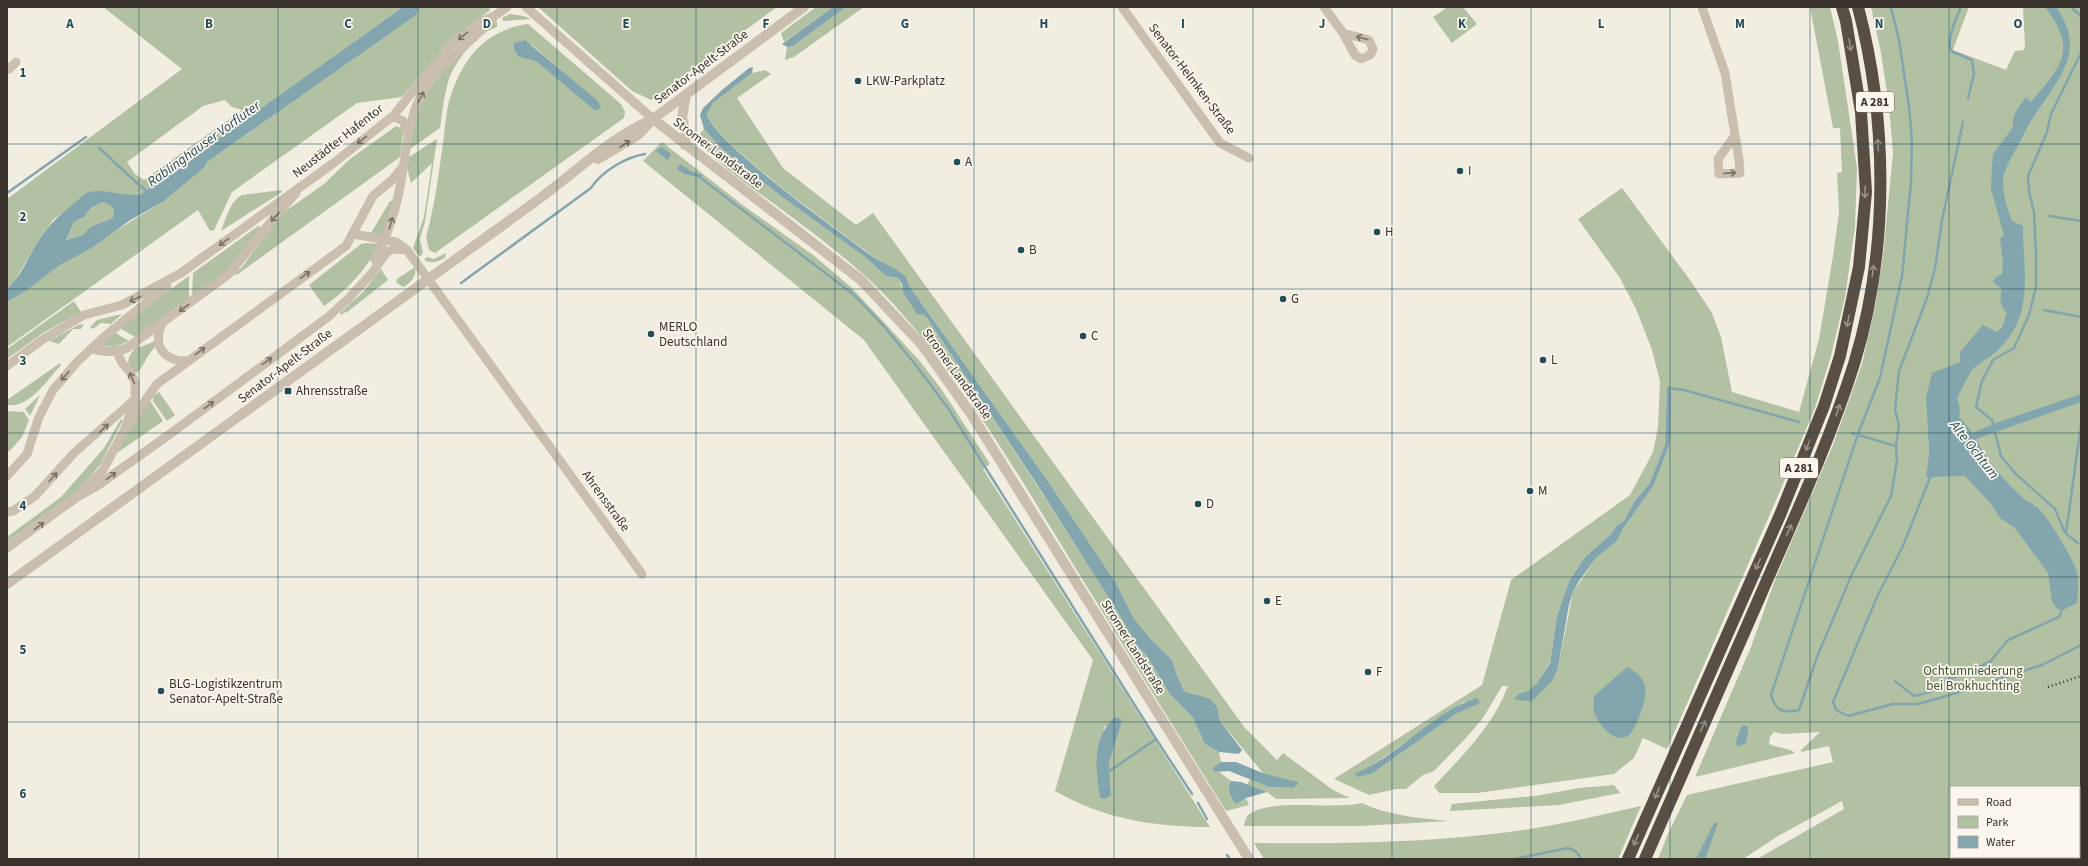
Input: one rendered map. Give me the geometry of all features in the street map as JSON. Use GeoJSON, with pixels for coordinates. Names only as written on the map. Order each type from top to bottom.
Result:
{"type":"FeatureCollection","features":[{"type":"Feature","properties":{"kind":"highway","name":"A 281"},"geometry":{"type":"LineString","coordinates":[[1628,859],[1780,515],[1824,406],[1840,356],[1859,267],[1866,192],[1861,112],[1846,21],[1842,7]]}},
{"type":"Feature","properties":{"kind":"highway","name":"A 281"},"geometry":{"type":"LineString","coordinates":[[1646,859],[1663,816],[1795,516],[1838,412],[1854,362],[1867,308],[1876,254],[1880,184],[1877,112],[1864,30],[1858,7]]}},
{"type":"Feature","properties":{"kind":"street","name":"Neustädter Hafentor"},"geometry":{"type":"LineString","coordinates":[[181,273],[336,162],[393,116],[451,46],[480,22],[496,15],[507,7]]}},
{"type":"Feature","properties":{"kind":"street","name":"Stromer Landstraße"},"geometry":{"type":"LineString","coordinates":[[526,7],[653,119],[685,145],[812,240],[861,280],[922,345],[971,414],[1249,859]]}},
{"type":"Feature","properties":{"kind":"street","name":"Senator-Apelt-Straße"},"geometry":{"type":"LineString","coordinates":[[7,584],[578,170],[627,131],[653,119],[804,7]]}},
{"type":"Feature","properties":{"kind":"street","name":"Senator-Helmken-Straße"},"geometry":{"type":"LineString","coordinates":[[1122,7],[1220,143],[1249,158]]}},
{"type":"Feature","properties":{"kind":"street"},"geometry":{"type":"LineString","coordinates":[[1324,7],[1344,33]]}},
{"type":"Feature","properties":{"kind":"street"},"geometry":{"type":"LineString","coordinates":[[1702,7],[1725,73],[1734,137]]}},
{"type":"Feature","properties":{"kind":"street","name":"Neustädter Hafentor"},"geometry":{"type":"LineString","coordinates":[[362,283],[386,239],[395,209],[404,165],[408,134],[418,102],[434,76],[452,56],[483,30],[496,15]]}},
{"type":"Feature","properties":{"kind":"street"},"geometry":{"type":"LineString","coordinates":[[7,68],[9,69],[16,62]]}},
{"type":"Feature","properties":{"kind":"street"},"geometry":{"type":"LineString","coordinates":[[685,145],[686,134],[682,118],[686,94]]}},
{"type":"Feature","properties":{"kind":"street"},"geometry":{"type":"LineString","coordinates":[[393,116],[403,122],[408,134]]}},
{"type":"Feature","properties":{"kind":"street"},"geometry":{"type":"LineString","coordinates":[[10,512],[35,496],[74,453],[135,399],[346,246],[354,234],[373,196],[392,180],[404,165]]}},
{"type":"Feature","properties":{"kind":"street"},"geometry":{"type":"LineString","coordinates":[[93,349],[106,352],[117,352],[127,348],[229,274],[300,188]]}},
{"type":"Feature","properties":{"kind":"street","name":"Ahrensstraße"},"geometry":{"type":"LineString","coordinates":[[354,234],[396,242],[407,250],[429,278],[642,574]]}},
{"type":"Feature","properties":{"kind":"street","name":"Neustädter Hafentor"},"geometry":{"type":"LineString","coordinates":[[77,497],[97,486],[182,425],[328,316],[349,298],[372,273],[386,252],[393,249],[407,250]]}},
{"type":"Feature","properties":{"kind":"street"},"geometry":{"type":"LineString","coordinates":[[7,476],[27,454],[44,404],[53,390],[78,362],[119,324],[149,302],[181,273]]}},
{"type":"Feature","properties":{"kind":"street"},"geometry":{"type":"LineString","coordinates":[[7,366],[42,340],[84,315],[122,304],[181,273]]}},
{"type":"Feature","properties":{"kind":"street"},"geometry":{"type":"LineString","coordinates":[[162,324],[158,333],[161,349],[172,359],[187,361]]}},
{"type":"Feature","properties":{"kind":"street"},"geometry":{"type":"LineString","coordinates":[[117,352],[122,364],[130,372],[135,382],[135,399],[125,428]]}},
{"type":"Feature","properties":{"kind":"street"},"geometry":{"type":"LineString","coordinates":[[7,548],[77,497],[103,470],[125,428],[157,384]]}},
{"type":"Feature","properties":{"kind":"street"},"geometry":{"type":"LineString","coordinates":[[7,467],[32,438]]}},
{"type":"Feature","properties":{"kind":"green space"},"geometry":{"type":"Polygon","coordinates":[[[103,7],[403,7],[141,194],[132,196],[99,192],[89,193],[54,219],[38,241],[13,284],[7,289],[7,199],[182,69],[103,7]],[[225,100],[203,106],[127,162],[135,174],[144,180],[242,110],[232,107],[225,100]]]}},
{"type":"Feature","properties":{"kind":"green space"},"geometry":{"type":"Polygon","coordinates":[[[420,7],[489,7],[490,10],[451,40],[402,97],[357,103],[232,192],[214,230],[210,231],[198,210],[7,347],[7,302],[26,291],[60,265],[164,201],[204,168],[207,162],[415,16],[420,7]]]}},
{"type":"Feature","properties":{"kind":"green space"},"geometry":{"type":"Polygon","coordinates":[[[538,7],[777,7],[651,100],[632,91],[538,7]]]}},
{"type":"Feature","properties":{"kind":"green space"},"geometry":{"type":"Polygon","coordinates":[[[816,7],[833,7],[784,42],[781,33],[816,7]]]}},
{"type":"Feature","properties":{"kind":"green space"},"geometry":{"type":"Polygon","coordinates":[[[846,7],[864,7],[794,57],[785,60],[787,47],[793,46],[846,7]]]}},
{"type":"Feature","properties":{"kind":"green space"},"geometry":{"type":"Polygon","coordinates":[[[1444,7],[1463,7],[1477,24],[1452,43],[1433,17],[1445,9],[1444,7]]]}},
{"type":"Feature","properties":{"kind":"green space"},"geometry":{"type":"Polygon","coordinates":[[[1810,7],[1830,7],[1838,41],[1857,168],[1855,227],[1845,297],[1831,356],[1815,408],[1667,749],[1643,738],[1634,758],[1614,774],[1477,793],[1439,793],[1434,786],[1486,727],[1502,701],[1508,686],[1502,686],[1483,718],[1465,739],[1434,771],[1423,775],[1406,789],[1396,789],[1369,795],[1334,779],[1482,685],[1511,580],[1630,495],[1653,452],[1658,427],[1660,381],[1652,350],[1636,309],[1620,278],[1578,219],[1622,188],[1690,280],[1712,313],[1721,337],[1732,392],[1799,412],[1819,339],[1839,213],[1837,173],[1842,172],[1840,128],[1833,128],[1810,7]],[[1667,386],[1665,445],[1649,484],[1634,502],[1624,521],[1617,525],[1611,534],[1585,557],[1569,581],[1557,616],[1550,662],[1537,683],[1528,691],[1518,694],[1516,699],[1518,701],[1558,668],[1573,592],[1596,558],[1617,541],[1623,529],[1654,485],[1670,443],[1667,386]],[[1464,702],[1368,768],[1356,773],[1373,773],[1456,714],[1479,703],[1464,702]]]}},
{"type":"Feature","properties":{"kind":"green space","name":"Ochtumniederung bei Brokhuchting"},"geometry":{"type":"Polygon","coordinates":[[[1871,7],[1969,7],[1953,50],[2006,70],[2015,51],[2024,50],[2023,7],[2081,7],[2081,859],[1757,859],[1844,809],[1842,801],[1778,836],[1743,859],[1658,859],[1667,836],[1687,795],[1833,762],[1829,746],[1801,752],[1801,750],[1820,732],[1782,734],[1774,732],[1770,737],[1769,744],[1795,753],[1695,777],[1751,647],[1775,580],[1833,445],[1862,364],[1876,302],[1883,256],[1893,153],[1889,106],[1881,53],[1871,7]],[[1926,398],[1929,452],[1926,477],[1931,477],[1926,398]]]}},
{"type":"Feature","properties":{"kind":"green space"},"geometry":{"type":"Polygon","coordinates":[[[510,14],[524,16],[531,19],[503,21],[502,18],[510,14]]]}},
{"type":"Feature","properties":{"kind":"green space"},"geometry":{"type":"Polygon","coordinates":[[[497,21],[497,27],[489,30],[474,42],[455,66],[448,82],[440,128],[410,149],[414,124],[423,96],[461,50],[497,21]]]}},
{"type":"Feature","properties":{"kind":"green space"},"geometry":{"type":"Polygon","coordinates":[[[528,24],[621,104],[625,112],[624,118],[435,253],[429,250],[426,237],[436,194],[446,117],[450,98],[462,70],[478,48],[500,32],[513,27],[528,24]],[[531,44],[525,58],[537,62],[595,111],[601,108],[597,101],[531,44]]]}},
{"type":"Feature","properties":{"kind":"green space"},"geometry":{"type":"Polygon","coordinates":[[[765,70],[771,74],[737,98],[783,168],[856,225],[873,213],[1245,728],[1277,760],[1283,753],[1333,790],[1350,798],[1276,799],[1267,792],[1247,785],[1250,779],[1269,787],[1294,788],[1298,785],[1294,781],[1263,773],[1220,721],[1217,707],[1195,694],[1184,691],[1172,660],[1149,637],[1133,617],[1116,583],[1047,480],[903,276],[893,268],[871,255],[781,187],[732,145],[715,127],[707,114],[713,103],[752,73],[765,70]]]}},
{"type":"Feature","properties":{"kind":"green space"},"geometry":{"type":"Polygon","coordinates":[[[396,126],[401,128],[403,133],[400,157],[238,274],[233,275],[242,267],[280,215],[324,184],[350,159],[396,126]]]}},
{"type":"Feature","properties":{"kind":"green space"},"geometry":{"type":"Polygon","coordinates":[[[704,129],[722,149],[782,197],[865,257],[886,276],[898,278],[905,294],[927,318],[1026,468],[1122,619],[1137,646],[1146,655],[1170,694],[1193,718],[1205,744],[1219,752],[1221,762],[1212,768],[1215,772],[1219,772],[1231,781],[1229,785],[1236,804],[1246,798],[1249,805],[1226,811],[991,432],[946,368],[922,337],[871,281],[814,234],[718,161],[698,141],[700,134],[704,129]]]}},
{"type":"Feature","properties":{"kind":"green space"},"geometry":{"type":"Polygon","coordinates":[[[437,139],[425,222],[420,239],[423,253],[420,257],[413,248],[424,217],[432,163],[411,183],[407,168],[409,157],[437,139]]]}},
{"type":"Feature","properties":{"kind":"green space"},"geometry":{"type":"Polygon","coordinates":[[[662,142],[744,206],[813,255],[851,287],[919,360],[942,390],[990,464],[983,469],[1210,827],[1189,827],[1130,820],[1111,815],[1073,801],[1055,791],[1093,660],[864,340],[643,161],[662,142]],[[1121,725],[1105,726],[1100,744],[1097,770],[1100,797],[1111,794],[1109,763],[1121,725]]]}},
{"type":"Feature","properties":{"kind":"green space"},"geometry":{"type":"Polygon","coordinates":[[[281,190],[282,192],[221,231],[231,206],[234,201],[242,195],[281,190]]]}},
{"type":"Feature","properties":{"kind":"green space"},"geometry":{"type":"Polygon","coordinates":[[[390,201],[393,201],[383,235],[371,233],[390,201]]]}},
{"type":"Feature","properties":{"kind":"green space"},"geometry":{"type":"Polygon","coordinates":[[[103,202],[110,204],[114,211],[113,218],[90,227],[83,235],[66,240],[74,222],[84,217],[91,208],[103,202]]]}},
{"type":"Feature","properties":{"kind":"green space"},"geometry":{"type":"Polygon","coordinates":[[[258,226],[261,227],[227,271],[192,297],[193,273],[258,226]]]}},
{"type":"Feature","properties":{"kind":"green space"},"geometry":{"type":"Polygon","coordinates":[[[361,244],[380,244],[349,286],[324,306],[309,285],[361,244]]]}},
{"type":"Feature","properties":{"kind":"green space"},"geometry":{"type":"Polygon","coordinates":[[[446,253],[445,258],[437,261],[430,262],[424,260],[427,257],[434,259],[446,253]]]}},
{"type":"Feature","properties":{"kind":"green space"},"geometry":{"type":"Polygon","coordinates":[[[415,267],[413,279],[409,283],[403,287],[396,282],[397,279],[415,267]]]}},
{"type":"Feature","properties":{"kind":"green space"},"geometry":{"type":"Polygon","coordinates":[[[381,269],[388,280],[346,313],[345,312],[341,315],[340,313],[363,292],[381,269]]]}},
{"type":"Feature","properties":{"kind":"green space"},"geometry":{"type":"Polygon","coordinates":[[[189,276],[189,298],[135,337],[118,327],[189,276]]]}},
{"type":"Feature","properties":{"kind":"green space"},"geometry":{"type":"Polygon","coordinates":[[[74,301],[81,312],[43,333],[7,359],[7,349],[74,301]]]}},
{"type":"Feature","properties":{"kind":"green space"},"geometry":{"type":"Polygon","coordinates":[[[122,314],[111,324],[101,323],[93,329],[90,327],[97,320],[122,314]]]}},
{"type":"Feature","properties":{"kind":"green space"},"geometry":{"type":"Polygon","coordinates":[[[84,324],[81,329],[73,329],[59,344],[49,341],[78,325],[84,324]]]}},
{"type":"Feature","properties":{"kind":"green space"},"geometry":{"type":"Polygon","coordinates":[[[114,332],[129,341],[115,347],[101,346],[114,332]]]}},
{"type":"Feature","properties":{"kind":"green space"},"geometry":{"type":"Polygon","coordinates":[[[155,341],[156,346],[140,369],[137,373],[133,372],[128,365],[129,357],[136,346],[141,347],[155,341]]]}},
{"type":"Feature","properties":{"kind":"green space"},"geometry":{"type":"Polygon","coordinates":[[[60,363],[61,365],[44,385],[30,398],[23,403],[7,405],[7,400],[60,363]]]}},
{"type":"Feature","properties":{"kind":"green space"},"geometry":{"type":"Polygon","coordinates":[[[159,392],[175,415],[167,421],[153,401],[153,396],[159,392]]]}},
{"type":"Feature","properties":{"kind":"green space"},"geometry":{"type":"Polygon","coordinates":[[[40,395],[30,416],[25,409],[40,395]]]}},
{"type":"Feature","properties":{"kind":"green space"},"geometry":{"type":"Polygon","coordinates":[[[149,399],[163,421],[117,453],[133,422],[149,399]]]}},
{"type":"Feature","properties":{"kind":"green space"},"geometry":{"type":"Polygon","coordinates":[[[7,411],[24,412],[29,420],[22,437],[9,452],[7,449],[7,411]]]}},
{"type":"Feature","properties":{"kind":"green space"},"geometry":{"type":"Polygon","coordinates":[[[121,419],[123,420],[100,465],[78,491],[7,542],[7,537],[61,497],[104,448],[121,419]]]}},
{"type":"Feature","properties":{"kind":"green space"},"geometry":{"type":"Polygon","coordinates":[[[1614,785],[1620,793],[1559,805],[1450,811],[1452,804],[1535,796],[1579,788],[1614,785]]]}},
{"type":"Feature","properties":{"kind":"green space"},"geometry":{"type":"Polygon","coordinates":[[[1362,803],[1394,814],[1449,821],[1359,826],[1244,826],[1246,818],[1251,813],[1275,806],[1349,805],[1362,803]]]}},
{"type":"Feature","properties":{"kind":"green space"},"geometry":{"type":"Polygon","coordinates":[[[1641,806],[1618,859],[1580,859],[1582,854],[1575,859],[1264,859],[1254,843],[1373,842],[1462,837],[1511,832],[1548,826],[1641,806]]]}},
{"type":"Feature","properties":{"kind":"water"},"geometry":{"type":"Polygon","coordinates":[[[403,7],[420,7],[415,16],[207,162],[204,168],[164,201],[129,221],[93,247],[60,265],[26,291],[7,302],[7,289],[21,272],[42,235],[58,217],[83,196],[89,192],[95,191],[128,195],[141,194],[403,7]],[[103,202],[91,208],[84,217],[74,222],[66,240],[83,235],[90,227],[113,218],[114,210],[110,205],[103,202]]]}},
{"type":"Feature","properties":{"kind":"water"},"geometry":{"type":"Polygon","coordinates":[[[833,7],[846,7],[793,46],[787,47],[782,44],[833,7]]]}},
{"type":"Feature","properties":{"kind":"water","name":"Alte Ochtum"},"geometry":{"type":"Polygon","coordinates":[[[2045,7],[2056,7],[2065,23],[2069,38],[2069,51],[2066,65],[2052,91],[2028,126],[2007,166],[2003,178],[2003,187],[2007,207],[2012,221],[2023,226],[2025,276],[2022,308],[2018,322],[2010,337],[1995,353],[1973,369],[1957,398],[1960,409],[1959,417],[1973,433],[1993,424],[2081,394],[2081,402],[1976,439],[1991,464],[2024,499],[2038,508],[2045,516],[2075,566],[2078,576],[2077,603],[2063,610],[2057,609],[2052,601],[2048,573],[2015,528],[2000,518],[1991,504],[1965,476],[1926,477],[1929,452],[1926,398],[1932,373],[1960,362],[1960,352],[1983,325],[1996,332],[2002,328],[2007,313],[2001,302],[2002,289],[1993,282],[1996,277],[2002,274],[2003,262],[2000,239],[2004,235],[1991,189],[1993,154],[2013,127],[2013,119],[2016,111],[2026,97],[2031,102],[2051,78],[2062,57],[2063,46],[2061,35],[2055,22],[2045,7]]]}},
{"type":"Feature","properties":{"kind":"water"},"geometry":{"type":"Polygon","coordinates":[[[525,40],[598,101],[601,108],[595,111],[537,62],[518,56],[514,49],[514,43],[525,40]]]}},
{"type":"Feature","properties":{"kind":"water"},"geometry":{"type":"Polygon","coordinates":[[[753,67],[752,73],[713,103],[707,114],[714,127],[753,165],[779,186],[869,254],[905,276],[910,287],[1047,480],[1116,583],[1133,617],[1149,637],[1172,660],[1184,691],[1210,699],[1217,707],[1220,721],[1242,750],[1239,754],[1219,752],[1205,744],[1193,718],[1170,694],[1146,655],[1137,646],[1122,619],[1038,486],[927,318],[924,315],[917,314],[903,292],[902,284],[898,278],[886,276],[865,257],[782,197],[722,149],[704,129],[700,115],[703,108],[722,90],[749,68],[753,67]]]}},
{"type":"Feature","properties":{"kind":"water"},"geometry":{"type":"Polygon","coordinates":[[[662,147],[671,154],[668,160],[656,150],[662,147]]]}},
{"type":"Feature","properties":{"kind":"water"},"geometry":{"type":"Polygon","coordinates":[[[680,164],[692,172],[702,175],[701,178],[684,174],[677,169],[680,164]]]}},
{"type":"Feature","properties":{"kind":"water"},"geometry":{"type":"Polygon","coordinates":[[[1667,385],[1671,393],[1670,443],[1654,485],[1623,529],[1617,541],[1596,558],[1573,592],[1569,605],[1558,668],[1552,681],[1532,701],[1514,700],[1518,694],[1528,691],[1537,683],[1550,663],[1557,616],[1569,581],[1585,557],[1611,534],[1617,525],[1624,521],[1634,502],[1649,484],[1665,445],[1667,385]]]}},
{"type":"Feature","properties":{"kind":"water"},"geometry":{"type":"Polygon","coordinates":[[[1627,667],[1640,676],[1643,681],[1645,687],[1645,699],[1633,730],[1625,737],[1619,738],[1603,728],[1596,717],[1594,712],[1594,696],[1627,667]]]}},
{"type":"Feature","properties":{"kind":"water"},"geometry":{"type":"Polygon","coordinates":[[[1477,698],[1480,703],[1456,714],[1373,773],[1357,777],[1355,775],[1356,773],[1387,756],[1445,713],[1477,698]]]}},
{"type":"Feature","properties":{"kind":"water"},"geometry":{"type":"Polygon","coordinates":[[[1115,717],[1121,719],[1121,725],[1109,763],[1111,795],[1105,799],[1100,798],[1096,765],[1097,754],[1102,734],[1115,717]]]}},
{"type":"Feature","properties":{"kind":"water"},"geometry":{"type":"Polygon","coordinates":[[[1744,725],[1748,727],[1746,743],[1737,747],[1736,741],[1741,727],[1744,725]]]}},
{"type":"Feature","properties":{"kind":"water"},"geometry":{"type":"Polygon","coordinates":[[[1221,762],[1236,762],[1263,773],[1298,782],[1298,785],[1294,788],[1269,787],[1229,771],[1215,772],[1212,768],[1221,762]]]}},
{"type":"Feature","properties":{"kind":"water"},"geometry":{"type":"Polygon","coordinates":[[[1231,781],[1241,782],[1267,792],[1246,798],[1236,804],[1229,790],[1231,781]]]}},
{"type":"Feature","properties":{"kind":"water"},"geometry":{"type":"Polygon","coordinates":[[[1714,823],[1718,823],[1705,859],[1696,859],[1714,823]]]}},
{"type":"Feature","properties":{"kind":"waterway"},"geometry":{"type":"LineString","coordinates":[[1891,7],[1899,40],[1909,107],[1912,141],[1911,182],[1902,276],[1880,378],[1858,434],[1771,695],[1775,705],[1784,711],[1799,710],[1817,657],[1852,574],[1891,496],[1897,460],[1896,446],[1899,425],[1895,410],[1899,371],[1927,298],[1935,268],[1942,220],[1963,122]]}},
{"type":"Feature","properties":{"kind":"waterway"},"geometry":{"type":"LineString","coordinates":[[1961,7],[1952,29],[1950,46],[1951,51],[1972,60],[1974,74],[1968,98]]}},
{"type":"Feature","properties":{"kind":"waterway"},"geometry":{"type":"LineString","coordinates":[[2071,7],[2081,16]]}},
{"type":"Feature","properties":{"kind":"waterway"},"geometry":{"type":"LineString","coordinates":[[2078,543],[2065,533],[2055,509],[2016,474],[2001,456],[1992,420],[1976,407],[1982,381],[1993,360],[2014,348],[2029,315],[2036,287],[2036,255],[2034,212],[2029,192],[2028,176],[2047,132],[2051,114],[2081,53]]}},
{"type":"Feature","properties":{"kind":"waterway"},"geometry":{"type":"LineString","coordinates":[[7,193],[86,137]]}},
{"type":"Feature","properties":{"kind":"waterway"},"geometry":{"type":"LineString","coordinates":[[99,148],[138,184]]}},
{"type":"Feature","properties":{"kind":"waterway"},"geometry":{"type":"LineString","coordinates":[[461,283],[591,188],[601,176],[615,166],[630,158],[645,154]]}},
{"type":"Feature","properties":{"kind":"waterway"},"geometry":{"type":"LineString","coordinates":[[698,176],[853,294],[884,326],[948,408],[1156,739],[1108,772]]}},
{"type":"Feature","properties":{"kind":"waterway","name":"Rablinghauser Vorfluter"},"geometry":{"type":"LineString","coordinates":[[141,186],[147,192]]}},
{"type":"Feature","properties":{"kind":"waterway"},"geometry":{"type":"LineString","coordinates":[[2049,216],[2081,221]]}},
{"type":"Feature","properties":{"kind":"waterway"},"geometry":{"type":"LineString","coordinates":[[2044,310],[2081,317]]}},
{"type":"Feature","properties":{"kind":"waterway"},"geometry":{"type":"LineString","coordinates":[[1669,391],[1669,388],[1684,390],[1799,422]]}},
{"type":"Feature","properties":{"kind":"waterway"},"geometry":{"type":"LineString","coordinates":[[2066,533],[2081,425]]}},
{"type":"Feature","properties":{"kind":"waterway"},"geometry":{"type":"LineString","coordinates":[[1852,433],[1896,446]]}},
{"type":"Feature","properties":{"kind":"waterway"},"geometry":{"type":"LineString","coordinates":[[1931,475],[1903,546],[1877,597],[1833,702],[1836,710],[1848,716],[1893,704],[1918,704],[2042,665],[2081,645]]}},
{"type":"Feature","properties":{"kind":"waterway"},"geometry":{"type":"LineString","coordinates":[[1895,681],[1914,696],[1930,692],[1943,682],[1990,662],[2008,640],[2059,617],[2063,607]]}},
{"type":"Feature","properties":{"kind":"waterway"},"geometry":{"type":"LineString","coordinates":[[1156,739],[1192,794]]}},
{"type":"Feature","properties":{"kind":"waterway"},"geometry":{"type":"LineString","coordinates":[[1198,803],[1207,819]]}},
{"type":"Feature","properties":{"kind":"waterway"},"geometry":{"type":"LineString","coordinates":[[1514,859],[1568,848],[1575,851],[1580,856],[1578,859]]}},
{"type":"Feature","properties":{"kind":"waterway"},"geometry":{"type":"LineString","coordinates":[[1227,855],[1230,859]]}},
{"type":"Feature","properties":{"kind":"railway"},"geometry":{"type":"LineString","coordinates":[[2048,687],[2081,676]]}},
{"type":"Feature","properties":{"kind":"place","name":"LKW-Parkplatz"},"geometry":{"type":"Point","coordinates":[858,81]}},
{"type":"Feature","properties":{"kind":"place","name":"A"},"geometry":{"type":"Point","coordinates":[957,162]}},
{"type":"Feature","properties":{"kind":"place","name":"I"},"geometry":{"type":"Point","coordinates":[1460,171]}},
{"type":"Feature","properties":{"kind":"place","name":"H"},"geometry":{"type":"Point","coordinates":[1377,232]}},
{"type":"Feature","properties":{"kind":"place","name":"B"},"geometry":{"type":"Point","coordinates":[1021,250]}},
{"type":"Feature","properties":{"kind":"place","name":"G"},"geometry":{"type":"Point","coordinates":[1283,299]}},
{"type":"Feature","properties":{"kind":"place","name":"MERLO Deutschland"},"geometry":{"type":"Point","coordinates":[651,334]}},
{"type":"Feature","properties":{"kind":"place","name":"C"},"geometry":{"type":"Point","coordinates":[1083,336]}},
{"type":"Feature","properties":{"kind":"place","name":"L"},"geometry":{"type":"Point","coordinates":[1543,360]}},
{"type":"Feature","properties":{"kind":"place","name":"Ahrensstraße"},"geometry":{"type":"Point","coordinates":[288,391]}},
{"type":"Feature","properties":{"kind":"place","name":"M"},"geometry":{"type":"Point","coordinates":[1530,491]}},
{"type":"Feature","properties":{"kind":"place","name":"D"},"geometry":{"type":"Point","coordinates":[1198,504]}},
{"type":"Feature","properties":{"kind":"place","name":"E"},"geometry":{"type":"Point","coordinates":[1267,601]}},
{"type":"Feature","properties":{"kind":"place","name":"F"},"geometry":{"type":"Point","coordinates":[1368,672]}},
{"type":"Feature","properties":{"kind":"place","name":"BLG-Logistikzentrum Senator-Apelt-Straße"},"geometry":{"type":"Point","coordinates":[161,691]}}]}
